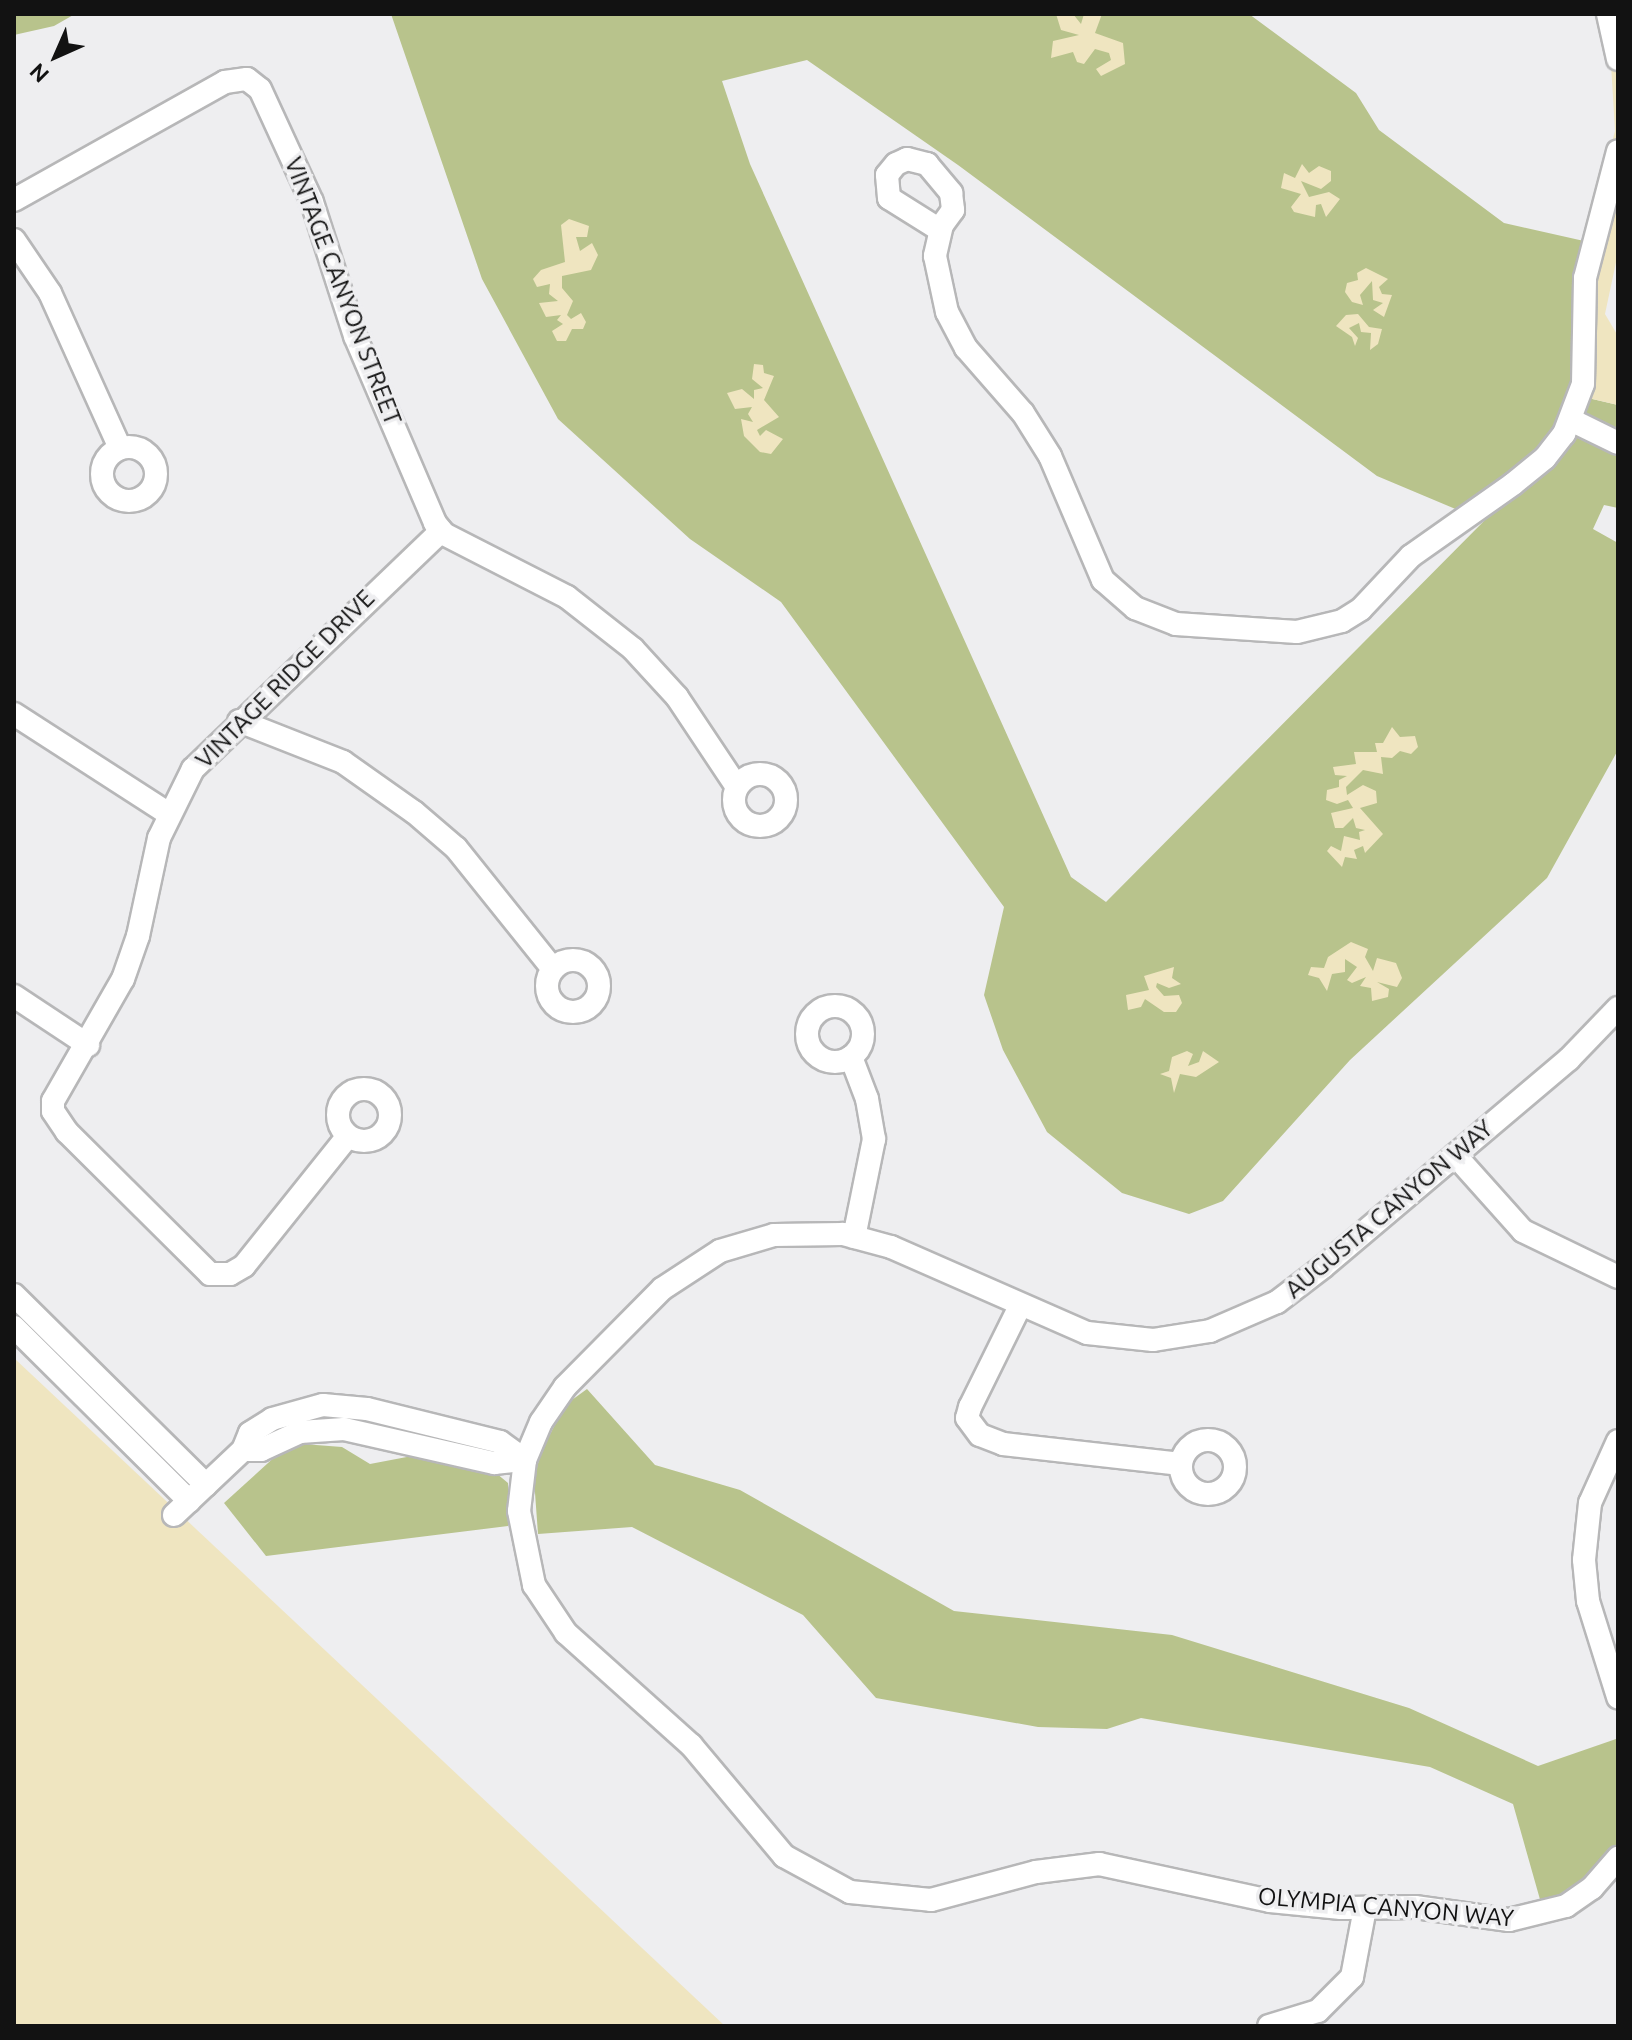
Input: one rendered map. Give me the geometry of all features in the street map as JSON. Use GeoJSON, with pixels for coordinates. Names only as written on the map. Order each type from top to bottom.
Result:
{"type":"FeatureCollection","features":[{"type":"Feature","properties":{"kind":"street"},"geometry":{"type":"LineString","coordinates":[[1608,14],[1618,59]]}},
{"type":"Feature","properties":{"kind":"street","name":"VINTAGE CANYON STREET"},"geometry":{"type":"LineString","coordinates":[[14,200],[225,82],[237,79],[253,83],[266,96],[312,202],[355,336],[441,531]]}},
{"type":"Feature","properties":{"kind":"street"},"geometry":{"type":"LineString","coordinates":[[940,230],[937,279],[947,312],[976,361],[1034,430],[1060,475],[1093,564],[1126,603],[1188,627],[1297,632],[1321,628],[1361,609],[1423,545],[1545,458],[1571,420],[1585,367],[1585,278],[1618,151]]}},
{"type":"Feature","properties":{"kind":"street"},"geometry":{"type":"LineString","coordinates":[[14,240],[50,293],[120,448]]}},
{"type":"Feature","properties":{"kind":"street"},"geometry":{"type":"LineString","coordinates":[[1571,420],[1618,443]]}},
{"type":"Feature","properties":{"kind":"street"},"geometry":{"type":"LineString","coordinates":[[441,531],[542,581],[633,649],[677,697],[737,787]]}},
{"type":"Feature","properties":{"kind":"street","name":"VINTAGE RIDGE DRIVE"},"geometry":{"type":"LineString","coordinates":[[348,1136],[253,1257],[230,1274],[201,1269],[67,1132],[53,1111],[55,1091],[88,1045],[113,1002],[138,936],[152,864],[169,814],[193,769],[239,721],[441,531]]}},
{"type":"Feature","properties":{"kind":"street"},"geometry":{"type":"LineString","coordinates":[[14,714],[169,814]]}},
{"type":"Feature","properties":{"kind":"street"},"geometry":{"type":"LineString","coordinates":[[239,721],[343,762],[414,812],[464,856],[553,969]]}},
{"type":"Feature","properties":{"kind":"street"},"geometry":{"type":"LineString","coordinates":[[14,996],[88,1045]]}},
{"type":"Feature","properties":{"kind":"street","name":"AUGUSTA CANYON WAY"},"geometry":{"type":"LineString","coordinates":[[525,1460],[541,1422],[565,1387],[662,1289],[698,1262],[774,1235],[854,1237],[891,1247],[1020,1306],[1108,1337],[1175,1338],[1224,1327],[1302,1283],[1569,1059],[1618,1008]]}},
{"type":"Feature","properties":{"kind":"street"},"geometry":{"type":"LineString","coordinates":[[851,1057],[867,1099],[874,1139],[854,1237]]}},
{"type":"Feature","properties":{"kind":"street"},"geometry":{"type":"LineString","coordinates":[[1455,1155],[1523,1231],[1618,1277]]}},
{"type":"Feature","properties":{"kind":"street"},"geometry":{"type":"LineString","coordinates":[[14,1295],[206,1485]]}},
{"type":"Feature","properties":{"kind":"street"},"geometry":{"type":"LineString","coordinates":[[1020,1306],[970,1407],[967,1418],[980,1435],[1003,1444],[1181,1464]]}},
{"type":"Feature","properties":{"kind":"street"},"geometry":{"type":"LineString","coordinates":[[14,1327],[181,1508],[243,1450],[261,1450],[300,1432],[344,1429],[494,1463],[525,1460]]}},
{"type":"Feature","properties":{"kind":"street"},"geometry":{"type":"LineString","coordinates":[[1618,1441],[1590,1503],[1584,1560],[1588,1601],[1618,1697]]}},
{"type":"Feature","properties":{"kind":"street","name":"OLYMPIA CANYON WAY"},"geometry":{"type":"LineString","coordinates":[[525,1460],[519,1497],[523,1546],[534,1585],[556,1621],[691,1745],[772,1845],[821,1879],[863,1896],[915,1901],[1036,1872],[1099,1864],[1270,1901],[1365,1908],[1415,1907],[1524,1919],[1566,1906],[1617,1864]]}},
{"type":"Feature","properties":{"kind":"street"},"geometry":{"type":"LineString","coordinates":[[1269,2026],[1318,2011],[1352,1977],[1365,1908]]}},
{"type":"Feature","properties":{"kind":"green space"},"geometry":{"type":"Polygon","coordinates":[[[14,14],[75,14],[54,26],[14,35],[14,14]]]}},
{"type":"Feature","properties":{"kind":"green space"},"geometry":{"type":"Polygon","coordinates":[[[391,14],[1249,14],[1356,93],[1379,130],[1504,223],[1584,241],[1575,278],[1571,394],[1618,405],[1618,508],[1604,505],[1593,529],[1618,543],[1618,750],[1547,878],[1350,1060],[1223,1201],[1189,1214],[1122,1193],[1047,1132],[1003,1050],[984,995],[1004,907],[781,602],[690,539],[558,419],[482,279],[391,14]],[[807,60],[722,81],[750,164],[1071,877],[1106,902],[1484,521],[1377,476],[958,165],[807,60]]]}},
{"type":"Feature","properties":{"kind":"green space"},"geometry":{"type":"Polygon","coordinates":[[[587,1389],[655,1465],[740,1490],[954,1611],[1172,1635],[1409,1708],[1538,1766],[1616,1739],[1618,1846],[1578,1891],[1541,1903],[1513,1804],[1430,1767],[1141,1718],[1107,1729],[1038,1727],[876,1698],[803,1615],[632,1527],[538,1534],[534,1479],[541,1452],[565,1405],[587,1389]]]}},
{"type":"Feature","properties":{"kind":"green space"},"geometry":{"type":"Polygon","coordinates":[[[290,1443],[342,1447],[370,1464],[412,1456],[496,1473],[508,1483],[508,1526],[266,1556],[224,1503],[290,1443]]]}},
{"type":"Feature","properties":{"kind":"sand"},"geometry":{"type":"Polygon","coordinates":[[[1056,14],[1073,14],[1081,24],[1084,14],[1102,14],[1095,33],[1123,43],[1125,64],[1101,76],[1096,69],[1111,60],[1109,53],[1095,49],[1084,64],[1077,62],[1073,52],[1051,58],[1053,41],[1079,35],[1061,30],[1056,14]]]}},
{"type":"Feature","properties":{"kind":"sand"},"geometry":{"type":"Polygon","coordinates":[[[1618,14],[1618,253],[1605,314],[1618,336],[1618,405],[1571,394],[1575,278],[1615,131],[1611,64],[1618,14]]]}},
{"type":"Feature","properties":{"kind":"sand"},"geometry":{"type":"Polygon","coordinates":[[[1302,164],[1309,173],[1319,166],[1331,171],[1331,181],[1321,189],[1301,181],[1309,197],[1329,192],[1340,199],[1326,217],[1321,204],[1316,205],[1315,217],[1294,212],[1291,207],[1301,194],[1281,188],[1284,173],[1295,178],[1302,164]]]}},
{"type":"Feature","properties":{"kind":"sand"},"geometry":{"type":"Polygon","coordinates":[[[569,219],[589,226],[587,237],[576,237],[580,251],[592,243],[598,255],[591,270],[562,276],[562,288],[573,301],[567,315],[571,319],[581,313],[586,322],[583,329],[572,329],[566,341],[557,341],[552,331],[563,324],[557,320],[561,315],[546,317],[539,303],[558,301],[549,294],[550,284],[537,287],[533,279],[541,270],[565,262],[561,225],[569,219]]]}},
{"type":"Feature","properties":{"kind":"sand"},"geometry":{"type":"Polygon","coordinates":[[[1366,268],[1388,279],[1379,287],[1382,294],[1392,295],[1384,317],[1373,310],[1383,303],[1373,300],[1372,281],[1360,295],[1363,305],[1352,302],[1345,292],[1347,283],[1358,280],[1357,273],[1366,268]]]}},
{"type":"Feature","properties":{"kind":"sand"},"geometry":{"type":"Polygon","coordinates":[[[1358,314],[1369,327],[1382,329],[1378,344],[1370,350],[1371,333],[1361,332],[1359,323],[1349,328],[1358,338],[1355,346],[1352,337],[1336,326],[1346,315],[1358,314]]]}},
{"type":"Feature","properties":{"kind":"sand"},"geometry":{"type":"Polygon","coordinates":[[[754,364],[763,365],[764,373],[774,376],[764,400],[779,417],[757,430],[760,436],[766,430],[783,439],[771,454],[760,452],[744,436],[741,419],[753,422],[748,414],[752,407],[735,409],[727,393],[742,389],[754,399],[754,390],[763,388],[752,379],[754,364]]]}},
{"type":"Feature","properties":{"kind":"sand"},"geometry":{"type":"Polygon","coordinates":[[[1392,727],[1400,737],[1415,736],[1418,747],[1411,754],[1400,751],[1392,758],[1381,757],[1383,774],[1363,770],[1346,787],[1347,795],[1363,785],[1376,791],[1377,803],[1360,808],[1383,834],[1365,853],[1363,846],[1354,850],[1357,859],[1345,857],[1342,867],[1327,851],[1331,846],[1341,851],[1344,836],[1360,840],[1359,832],[1365,830],[1356,828],[1353,818],[1343,828],[1335,828],[1331,813],[1353,808],[1348,800],[1337,804],[1326,800],[1327,790],[1339,787],[1339,780],[1347,776],[1335,775],[1333,767],[1356,764],[1354,752],[1377,752],[1375,743],[1383,743],[1392,727]]]}},
{"type":"Feature","properties":{"kind":"sand"},"geometry":{"type":"Polygon","coordinates":[[[1351,942],[1368,949],[1365,957],[1373,971],[1377,958],[1396,963],[1402,978],[1397,987],[1377,982],[1389,989],[1388,997],[1372,1001],[1371,988],[1360,986],[1366,977],[1352,983],[1347,980],[1357,967],[1345,959],[1345,972],[1332,974],[1327,991],[1319,978],[1308,975],[1311,967],[1324,968],[1328,957],[1351,942]]]}},
{"type":"Feature","properties":{"kind":"sand"},"geometry":{"type":"Polygon","coordinates":[[[1174,967],[1172,978],[1181,984],[1169,988],[1157,983],[1156,987],[1164,996],[1179,995],[1182,1003],[1176,1012],[1164,1012],[1145,999],[1141,1007],[1128,1010],[1126,995],[1149,990],[1144,976],[1174,967]]]}},
{"type":"Feature","properties":{"kind":"sand"},"geometry":{"type":"Polygon","coordinates":[[[1187,1051],[1193,1054],[1188,1066],[1199,1062],[1203,1051],[1219,1062],[1196,1077],[1180,1074],[1174,1093],[1171,1078],[1160,1074],[1169,1071],[1172,1057],[1187,1051]]]}},
{"type":"Feature","properties":{"kind":"sand"},"geometry":{"type":"Polygon","coordinates":[[[14,1358],[725,2026],[14,2026],[14,1358]]]}}]}
